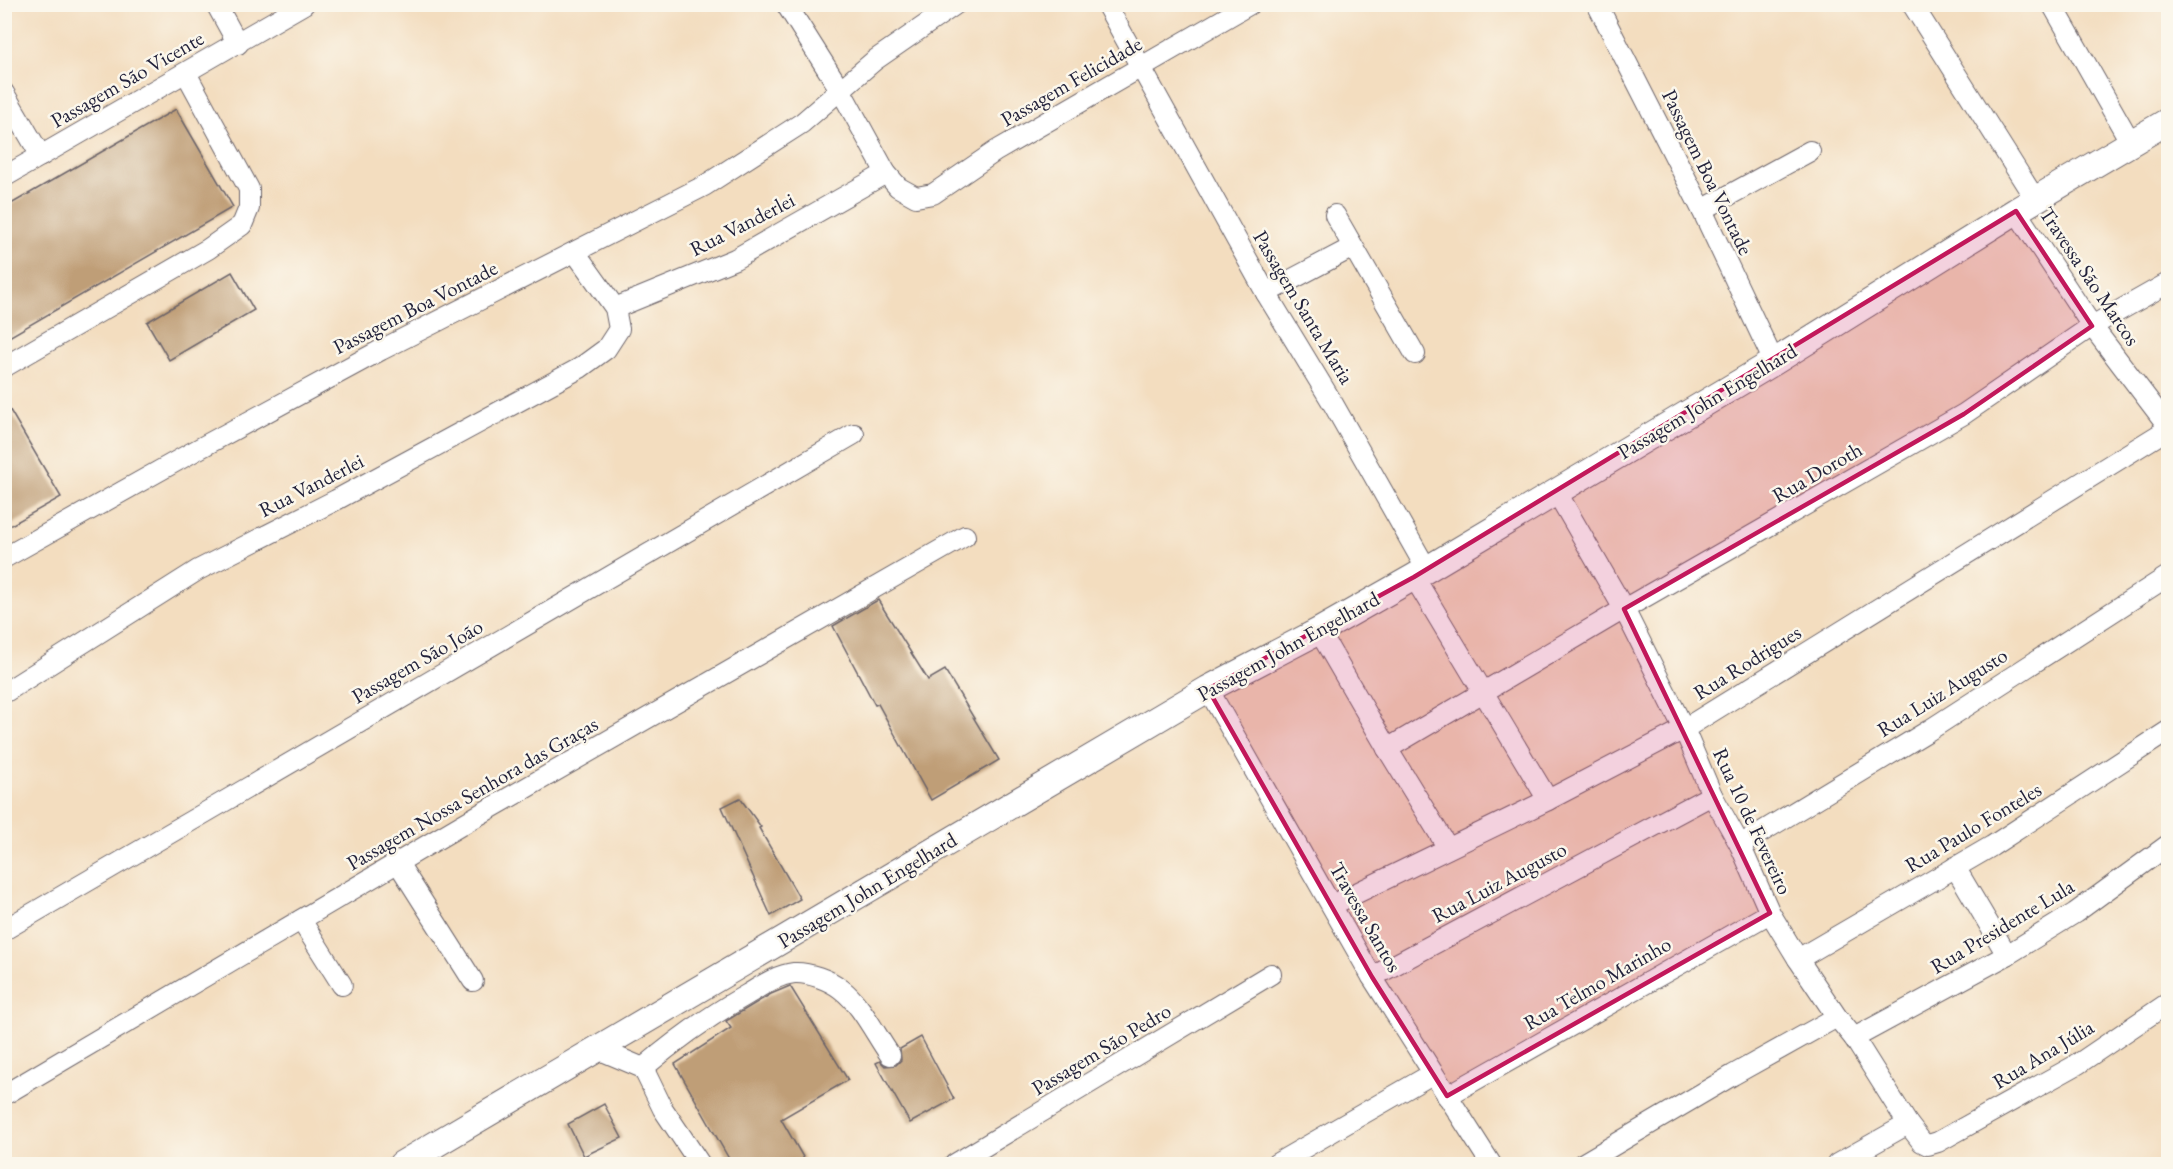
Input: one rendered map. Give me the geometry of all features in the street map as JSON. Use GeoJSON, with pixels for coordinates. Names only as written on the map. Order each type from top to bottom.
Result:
{"type":"FeatureCollection","features":[{"type":"Feature","properties":{"kind":"main road","name":"Passagem John Engelhard"},"geometry":{"type":"LineString","coordinates":[[402,1164],[1208,689],[1319,631],[1420,572],[1774,362],[2026,205],[2169,121]]}},
{"type":"Feature","properties":{"kind":"street"},"geometry":{"type":"LineString","coordinates":[[216,4],[238,44]]}},
{"type":"Feature","properties":{"kind":"street","name":"Passagem São Vicente"},"geometry":{"type":"LineString","coordinates":[[4,177],[304,4]]}},
{"type":"Feature","properties":{"kind":"street"},"geometry":{"type":"LineString","coordinates":[[786,4],[841,91],[886,173]]}},
{"type":"Feature","properties":{"kind":"street","name":"Passagem Boa Vontade"},"geometry":{"type":"LineString","coordinates":[[4,558],[190,453],[381,350],[704,186],[802,123],[876,60],[956,4]]}},
{"type":"Feature","properties":{"kind":"street","name":"Passagem Santa Maria"},"geometry":{"type":"LineString","coordinates":[[1106,4],[1266,293],[1332,402],[1485,693],[1548,800]]}},
{"type":"Feature","properties":{"kind":"street","name":"Passagem Felicidade"},"geometry":{"type":"LineString","coordinates":[[886,173],[898,187],[915,197],[933,194],[996,151],[1250,4]]}},
{"type":"Feature","properties":{"kind":"street","name":"Passagem Boa Vontade"},"geometry":{"type":"LineString","coordinates":[[1597,4],[1702,210],[1774,362]]}},
{"type":"Feature","properties":{"kind":"street","name":"Travessa São Marcos"},"geometry":{"type":"LineString","coordinates":[[1912,4],[2092,326],[2169,428]]}},
{"type":"Feature","properties":{"kind":"street"},"geometry":{"type":"LineString","coordinates":[[2052,4],[2131,143]]}},
{"type":"Feature","properties":{"kind":"street"},"geometry":{"type":"LineString","coordinates":[[4,367],[208,249],[242,225],[249,208],[249,189],[186,73]]}},
{"type":"Feature","properties":{"kind":"street"},"geometry":{"type":"LineString","coordinates":[[4,93],[41,156]]}},
{"type":"Feature","properties":{"kind":"street"},"geometry":{"type":"LineString","coordinates":[[1702,210],[1810,151]]}},
{"type":"Feature","properties":{"kind":"street","name":"Rua Vanderlei"},"geometry":{"type":"LineString","coordinates":[[4,693],[198,570],[346,495],[580,368],[606,349],[619,329],[615,308],[735,259],[886,173]]}},
{"type":"Feature","properties":{"kind":"street"},"geometry":{"type":"LineString","coordinates":[[1335,215],[1414,354]]}},
{"type":"Feature","properties":{"kind":"street"},"geometry":{"type":"LineString","coordinates":[[1266,293],[1353,247]]}},
{"type":"Feature","properties":{"kind":"street"},"geometry":{"type":"LineString","coordinates":[[575,252],[615,308]]}},
{"type":"Feature","properties":{"kind":"street","name":"Rua Doroth"},"geometry":{"type":"LineString","coordinates":[[1387,749],[1624,609],[1964,414],[2092,326],[2169,284]]}},
{"type":"Feature","properties":{"kind":"street","name":"Rua Rodrigues"},"geometry":{"type":"LineString","coordinates":[[1332,905],[1548,800],[1684,729],[2169,428]]}},
{"type":"Feature","properties":{"kind":"street","name":"Passagem São João"},"geometry":{"type":"LineString","coordinates":[[4,930],[854,434]]}},
{"type":"Feature","properties":{"kind":"street","name":"Rua 10 de Fevereiro"},"geometry":{"type":"LineString","coordinates":[[1556,491],[1624,609],[1684,729],[1712,795],[1740,845],[1770,913],[1798,959],[1854,1038],[1908,1124],[1922,1142],[1928,1145],[1938,1142]]}},
{"type":"Feature","properties":{"kind":"street","name":"Passagem Nossa Senhora das Graças"},"geometry":{"type":"LineString","coordinates":[[4,1095],[398,863],[965,536]]}},
{"type":"Feature","properties":{"kind":"street","name":"Rua Luiz Augusto"},"geometry":{"type":"LineString","coordinates":[[1740,845],[1928,731],[2169,576]]}},
{"type":"Feature","properties":{"kind":"street"},"geometry":{"type":"LineString","coordinates":[[1319,631],[1387,749],[1448,848]]}},
{"type":"Feature","properties":{"kind":"street","name":"Travessa Santos"},"geometry":{"type":"LineString","coordinates":[[1208,689],[1372,977],[1491,1164]]}},
{"type":"Feature","properties":{"kind":"street","name":"Rua Paulo Fonteles"},"geometry":{"type":"LineString","coordinates":[[1798,959],[1992,846],[2169,731]]}},
{"type":"Feature","properties":{"kind":"street","name":"Rua Luiz Augusto"},"geometry":{"type":"LineString","coordinates":[[1372,977],[1712,795]]}},
{"type":"Feature","properties":{"kind":"street","name":"Rua Presidente Lula"},"geometry":{"type":"LineString","coordinates":[[1854,1038],[2007,955],[2075,913],[2169,844]]}},
{"type":"Feature","properties":{"kind":"street"},"geometry":{"type":"LineString","coordinates":[[398,863],[473,981]]}},
{"type":"Feature","properties":{"kind":"street"},"geometry":{"type":"LineString","coordinates":[[1955,867],[2007,955]]}},
{"type":"Feature","properties":{"kind":"street","name":"Rua Telmo Marinho"},"geometry":{"type":"LineString","coordinates":[[1447,1096],[1770,913]]}},
{"type":"Feature","properties":{"kind":"street"},"geometry":{"type":"LineString","coordinates":[[301,920],[342,985]]}},
{"type":"Feature","properties":{"kind":"street"},"geometry":{"type":"LineString","coordinates":[[643,1068],[680,1037],[716,1012],[777,977],[796,973],[817,976],[840,988],[857,1005],[890,1056]]}},
{"type":"Feature","properties":{"kind":"street","name":"Passagem São Pedro"},"geometry":{"type":"LineString","coordinates":[[955,1164],[1271,974]]}},
{"type":"Feature","properties":{"kind":"street","name":"Rua Ana Júlia"},"geometry":{"type":"LineString","coordinates":[[1938,1142],[2078,1064],[2169,1003]]}},
{"type":"Feature","properties":{"kind":"street"},"geometry":{"type":"LineString","coordinates":[[1582,1164],[1837,1017]]}},
{"type":"Feature","properties":{"kind":"street"},"geometry":{"type":"LineString","coordinates":[[598,1049],[643,1068],[663,1109],[700,1164]]}},
{"type":"Feature","properties":{"kind":"street"},"geometry":{"type":"LineString","coordinates":[[1276,1164],[1432,1074]]}},
{"type":"Feature","properties":{"kind":"street"},"geometry":{"type":"LineString","coordinates":[[1837,1164],[1908,1124]]}},
{"type":"Feature","properties":{"kind":"highlighted area"},"geometry":{"type":"Polygon","coordinates":[[[2016,211],[2092,326],[1964,414],[1624,609],[1770,913],[1447,1096],[1372,977],[1208,689],[1414,577],[2016,211]]]}},
{"type":"Feature","properties":{"kind":"building"},"geometry":{"type":"Polygon","coordinates":[[[176,109],[233,207],[4,340],[4,208],[176,109]]]}},
{"type":"Feature","properties":{"kind":"building"},"geometry":{"type":"Polygon","coordinates":[[[232,272],[254,310],[169,360],[147,322],[232,272]]]}},
{"type":"Feature","properties":{"kind":"building"},"geometry":{"type":"Polygon","coordinates":[[[4,400],[61,497],[4,529],[4,400]]]}},
{"type":"Feature","properties":{"kind":"building"},"geometry":{"type":"Polygon","coordinates":[[[878,600],[928,680],[945,670],[999,760],[931,800],[878,704],[875,705],[833,626],[878,600]]]}},
{"type":"Feature","properties":{"kind":"building"},"geometry":{"type":"Polygon","coordinates":[[[740,798],[761,827],[759,828],[800,899],[771,916],[722,807],[740,798]]]}},
{"type":"Feature","properties":{"kind":"building"},"geometry":{"type":"Polygon","coordinates":[[[790,986],[848,1080],[781,1119],[807,1164],[732,1164],[675,1064],[731,1028],[726,1021],[771,994],[790,986]]]}},
{"type":"Feature","properties":{"kind":"building"},"geometry":{"type":"Polygon","coordinates":[[[921,1037],[954,1099],[910,1123],[876,1063],[880,1061],[885,1066],[896,1065],[901,1060],[900,1049],[921,1037]]]}},
{"type":"Feature","properties":{"kind":"building"},"geometry":{"type":"Polygon","coordinates":[[[604,1104],[622,1138],[584,1156],[568,1124],[604,1104]]]}}]}
